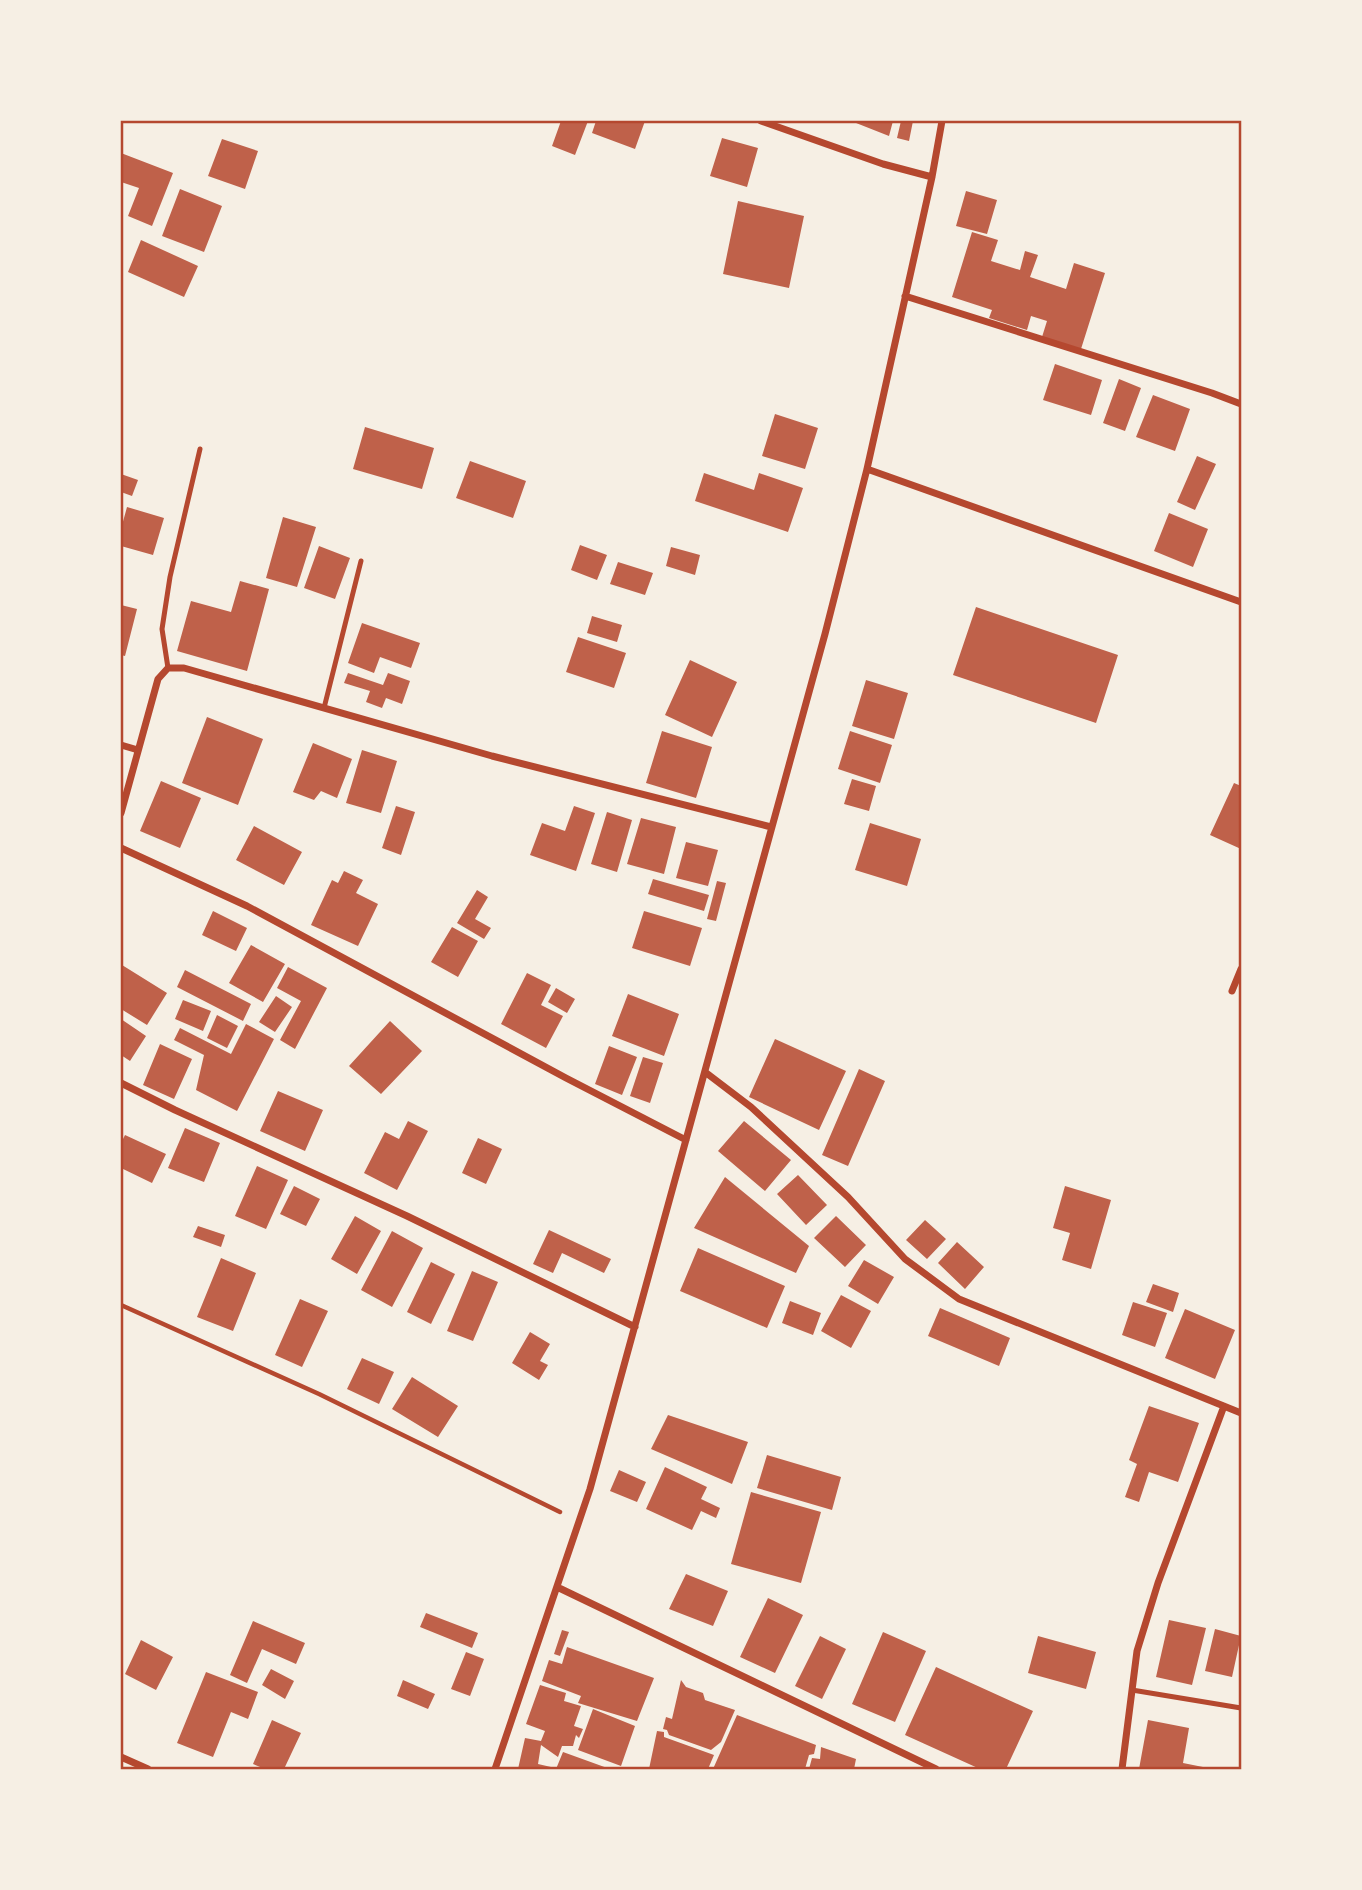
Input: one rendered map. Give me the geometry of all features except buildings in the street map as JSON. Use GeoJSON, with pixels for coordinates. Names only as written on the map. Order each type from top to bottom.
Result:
{"type":"FeatureCollection","features":[{"type":"Feature","properties":{"kind":"street"},"geometry":{"type":"LineString","coordinates":[[761,121],[883,164],[932,177]]}},
{"type":"Feature","properties":{"kind":"street"},"geometry":{"type":"LineString","coordinates":[[495,1769],[590,1489],[825,635],[867,469],[942,121]]}},
{"type":"Feature","properties":{"kind":"street"},"geometry":{"type":"LineString","coordinates":[[905,296],[1241,404]]}},
{"type":"Feature","properties":{"kind":"street"},"geometry":{"type":"LineString","coordinates":[[867,469],[1241,602]]}},
{"type":"Feature","properties":{"kind":"street"},"geometry":{"type":"LineString","coordinates":[[121,813],[158,679],[168,668],[184,668],[492,755],[771,827]]}},
{"type":"Feature","properties":{"kind":"street"},"geometry":{"type":"LineString","coordinates":[[121,745],[138,750]]}},
{"type":"Feature","properties":{"kind":"street"},"geometry":{"type":"LineString","coordinates":[[121,848],[247,906],[686,1140]]}},
{"type":"Feature","properties":{"kind":"street"},"geometry":{"type":"LineString","coordinates":[[1232,991],[1241,969]]}},
{"type":"Feature","properties":{"kind":"street"},"geometry":{"type":"LineString","coordinates":[[705,1072],[751,1107],[839,1188],[905,1259],[959,1299],[1241,1413]]}},
{"type":"Feature","properties":{"kind":"street"},"geometry":{"type":"LineString","coordinates":[[121,1083],[407,1216],[635,1327]]}},
{"type":"Feature","properties":{"kind":"street"},"geometry":{"type":"LineString","coordinates":[[1122,1769],[1137,1651],[1158,1583],[1224,1406]]}},
{"type":"Feature","properties":{"kind":"street"},"geometry":{"type":"LineString","coordinates":[[557,1587],[936,1769]]}},
{"type":"Feature","properties":{"kind":"street"},"geometry":{"type":"LineString","coordinates":[[121,1757],[148,1769]]}},
{"type":"Feature","properties":{"kind":"lane"},"geometry":{"type":"LineString","coordinates":[[168,668],[162,629],[164,615],[170,577],[200,449]]}},
{"type":"Feature","properties":{"kind":"lane"},"geometry":{"type":"LineString","coordinates":[[324,708],[361,561]]}},
{"type":"Feature","properties":{"kind":"lane"},"geometry":{"type":"LineString","coordinates":[[1132,1690],[1241,1708]]}},
{"type":"Feature","properties":{"kind":"path"},"geometry":{"type":"LineString","coordinates":[[121,1305],[319,1394],[580,1521]]}}]}
